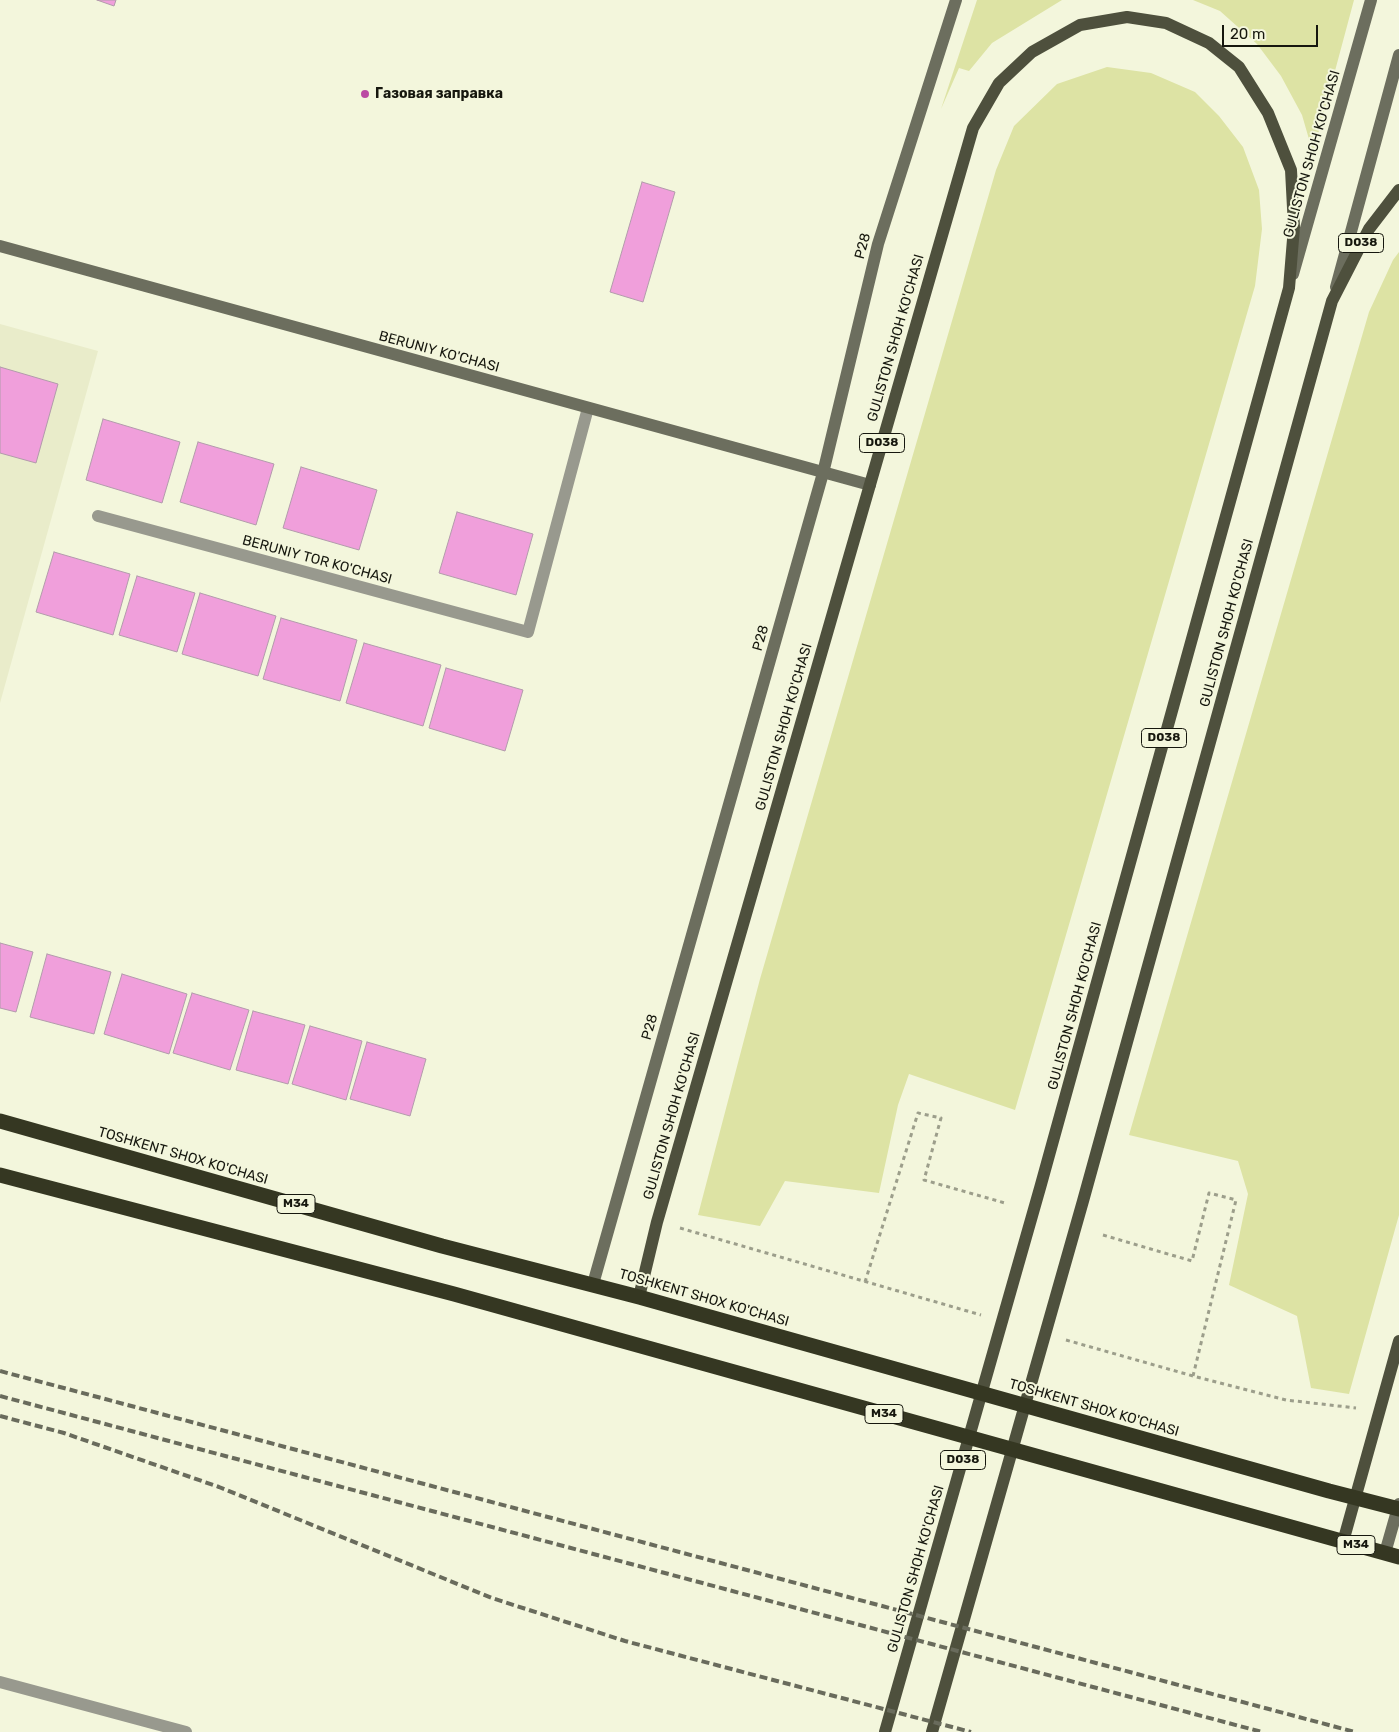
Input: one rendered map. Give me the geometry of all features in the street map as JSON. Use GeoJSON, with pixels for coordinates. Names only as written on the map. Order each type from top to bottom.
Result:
{"type":"FeatureCollection","features":[{"type":"Feature","properties":{"kind":"highway","name":"TOSHKENT SHOX KO'CHASI"},"geometry":{"type":"LineString","coordinates":[[0,1121],[442,1246],[639,1296],[1356,1498],[1399,1507]]}},
{"type":"Feature","properties":{"kind":"highway","name":"M34"},"geometry":{"type":"LineString","coordinates":[[0,1175],[454,1294],[1392,1555]]}},
{"type":"Feature","properties":{"kind":"main road","name":"Р28"},"geometry":{"type":"LineString","coordinates":[[593,1284],[823,473],[878,244],[956,0]]}},
{"type":"Feature","properties":{"kind":"main road","name":"GULISTON SHOH KO'CHASI"},"geometry":{"type":"LineString","coordinates":[[885,1732],[1040,1188],[1289,288],[1371,0]]}},
{"type":"Feature","properties":{"kind":"main road","name":"GULISTON SHOH KO'CHASI"},"geometry":{"type":"LineString","coordinates":[[639,1296],[657,1222],[973,128],[999,83],[1032,52],[1080,25],[1126,16],[1166,23],[1209,43],[1239,68],[1268,113],[1290,170],[1294,227],[1289,288]]}},
{"type":"Feature","properties":{"kind":"main road","name":"GULISTON SHOH KO'CHASI"},"geometry":{"type":"LineString","coordinates":[[932,1732],[1083,1201],[1399,55]]}},
{"type":"Feature","properties":{"kind":"main road","name":"GULISTON SHOH KO'CHASI"},"geometry":{"type":"LineString","coordinates":[[1332,302],[1369,229],[1399,190]]}},
{"type":"Feature","properties":{"kind":"main road","name":"BERUNIY KO'CHASI"},"geometry":{"type":"LineString","coordinates":[[0,246],[870,485]]}},
{"type":"Feature","properties":{"kind":"main road"},"geometry":{"type":"LineString","coordinates":[[1343,1542],[1399,1341]]}},
{"type":"Feature","properties":{"kind":"main road"},"geometry":{"type":"LineString","coordinates":[[1392,1555],[1399,1507]]}},
{"type":"Feature","properties":{"kind":"street","name":"BERUNIY TOR KO'CHASI"},"geometry":{"type":"LineString","coordinates":[[98,516],[528,632],[588,408]]}},
{"type":"Feature","properties":{"kind":"street"},"geometry":{"type":"LineString","coordinates":[[0,1682],[186,1732]]}},
{"type":"Feature","properties":{"kind":"path"},"geometry":{"type":"LineString","coordinates":[[865,1282],[918,1113],[942,1118],[924,1180],[1005,1203]]}},
{"type":"Feature","properties":{"kind":"path"},"geometry":{"type":"LineString","coordinates":[[1104,1236],[1192,1261],[1209,1193],[1236,1200],[1193,1376]]}},
{"type":"Feature","properties":{"kind":"shaded area"},"geometry":{"type":"Polygon","coordinates":[[[0,324],[98,351],[0,703],[0,324]]]}},
{"type":"Feature","properties":{"kind":"green space"},"geometry":{"type":"Polygon","coordinates":[[[977,0],[1062,0],[992,43],[969,71],[959,68],[941,109],[977,0]]]}},
{"type":"Feature","properties":{"kind":"green space"},"geometry":{"type":"Polygon","coordinates":[[[1193,0],[1354,0],[1313,153],[1302,115],[1281,76],[1257,44],[1220,11],[1193,0]]]}},
{"type":"Feature","properties":{"kind":"green space"},"geometry":{"type":"Polygon","coordinates":[[[1107,67],[1151,73],[1195,92],[1219,116],[1243,147],[1259,190],[1262,229],[1255,286],[1015,1110],[909,1074],[898,1105],[879,1193],[785,1181],[760,1226],[698,1215],[760,979],[996,170],[1014,126],[1057,84],[1107,67]]]}},
{"type":"Feature","properties":{"kind":"green space"},"geometry":{"type":"Polygon","coordinates":[[[1399,252],[1399,1215],[1349,1394],[1311,1388],[1297,1316],[1229,1285],[1248,1194],[1238,1161],[1129,1135],[1369,312],[1393,260],[1399,252]]]}},
{"type":"Feature","properties":{"kind":"building"},"geometry":{"type":"Polygon","coordinates":[[[97,0],[116,0],[114,6],[97,0]]]}},
{"type":"Feature","properties":{"kind":"building"},"geometry":{"type":"Polygon","coordinates":[[[642,182],[675,192],[643,302],[610,292],[642,182]]]}},
{"type":"Feature","properties":{"kind":"building"},"geometry":{"type":"Polygon","coordinates":[[[0,367],[58,384],[36,463],[0,453],[0,367]]]}},
{"type":"Feature","properties":{"kind":"building"},"geometry":{"type":"Polygon","coordinates":[[[103,419],[180,442],[162,503],[86,480],[103,419]]]}},
{"type":"Feature","properties":{"kind":"building"},"geometry":{"type":"Polygon","coordinates":[[[198,442],[274,464],[256,525],[180,502],[198,442]]]}},
{"type":"Feature","properties":{"kind":"building"},"geometry":{"type":"Polygon","coordinates":[[[301,467],[377,490],[359,550],[283,528],[301,467]]]}},
{"type":"Feature","properties":{"kind":"building"},"geometry":{"type":"Polygon","coordinates":[[[457,512],[533,534],[516,595],[439,573],[457,512]]]}},
{"type":"Feature","properties":{"kind":"building"},"geometry":{"type":"Polygon","coordinates":[[[54,552],[130,574],[113,635],[36,612],[54,552]]]}},
{"type":"Feature","properties":{"kind":"building"},"geometry":{"type":"Polygon","coordinates":[[[137,576],[195,593],[177,652],[119,635],[137,576]]]}},
{"type":"Feature","properties":{"kind":"building"},"geometry":{"type":"Polygon","coordinates":[[[200,593],[276,616],[258,676],[182,654],[200,593]]]}},
{"type":"Feature","properties":{"kind":"building"},"geometry":{"type":"Polygon","coordinates":[[[281,618],[357,640],[340,701],[263,679],[281,618]]]}},
{"type":"Feature","properties":{"kind":"building"},"geometry":{"type":"Polygon","coordinates":[[[364,643],[441,665],[423,726],[346,703],[364,643]]]}},
{"type":"Feature","properties":{"kind":"building"},"geometry":{"type":"Polygon","coordinates":[[[446,668],[523,690],[505,751],[429,728],[446,668]]]}},
{"type":"Feature","properties":{"kind":"building"},"geometry":{"type":"Polygon","coordinates":[[[0,943],[33,952],[16,1012],[0,1008],[0,943]]]}},
{"type":"Feature","properties":{"kind":"building"},"geometry":{"type":"Polygon","coordinates":[[[47,954],[111,972],[94,1034],[30,1017],[47,954]]]}},
{"type":"Feature","properties":{"kind":"building"},"geometry":{"type":"Polygon","coordinates":[[[122,974],[187,994],[169,1054],[104,1034],[122,974]]]}},
{"type":"Feature","properties":{"kind":"building"},"geometry":{"type":"Polygon","coordinates":[[[192,993],[249,1010],[230,1070],[173,1053],[192,993]]]}},
{"type":"Feature","properties":{"kind":"building"},"geometry":{"type":"Polygon","coordinates":[[[253,1011],[305,1025],[288,1084],[236,1070],[253,1011]]]}},
{"type":"Feature","properties":{"kind":"building"},"geometry":{"type":"Polygon","coordinates":[[[310,1026],[362,1041],[346,1100],[292,1084],[310,1026]]]}},
{"type":"Feature","properties":{"kind":"building"},"geometry":{"type":"Polygon","coordinates":[[[367,1042],[426,1059],[410,1116],[350,1099],[367,1042]]]}},
{"type":"Feature","properties":{"kind":"railway"},"geometry":{"type":"LineString","coordinates":[[0,1371],[1355,1732]]}},
{"type":"Feature","properties":{"kind":"railway"},"geometry":{"type":"LineString","coordinates":[[0,1396],[1262,1732]]}},
{"type":"Feature","properties":{"kind":"railway"},"geometry":{"type":"LineString","coordinates":[[0,1416],[64,1433],[219,1487],[492,1598],[625,1641],[971,1732]]}},
{"type":"Feature","properties":{"kind":"place","name":"Газовая заправка"},"geometry":{"type":"Point","coordinates":[365,94]}}]}
